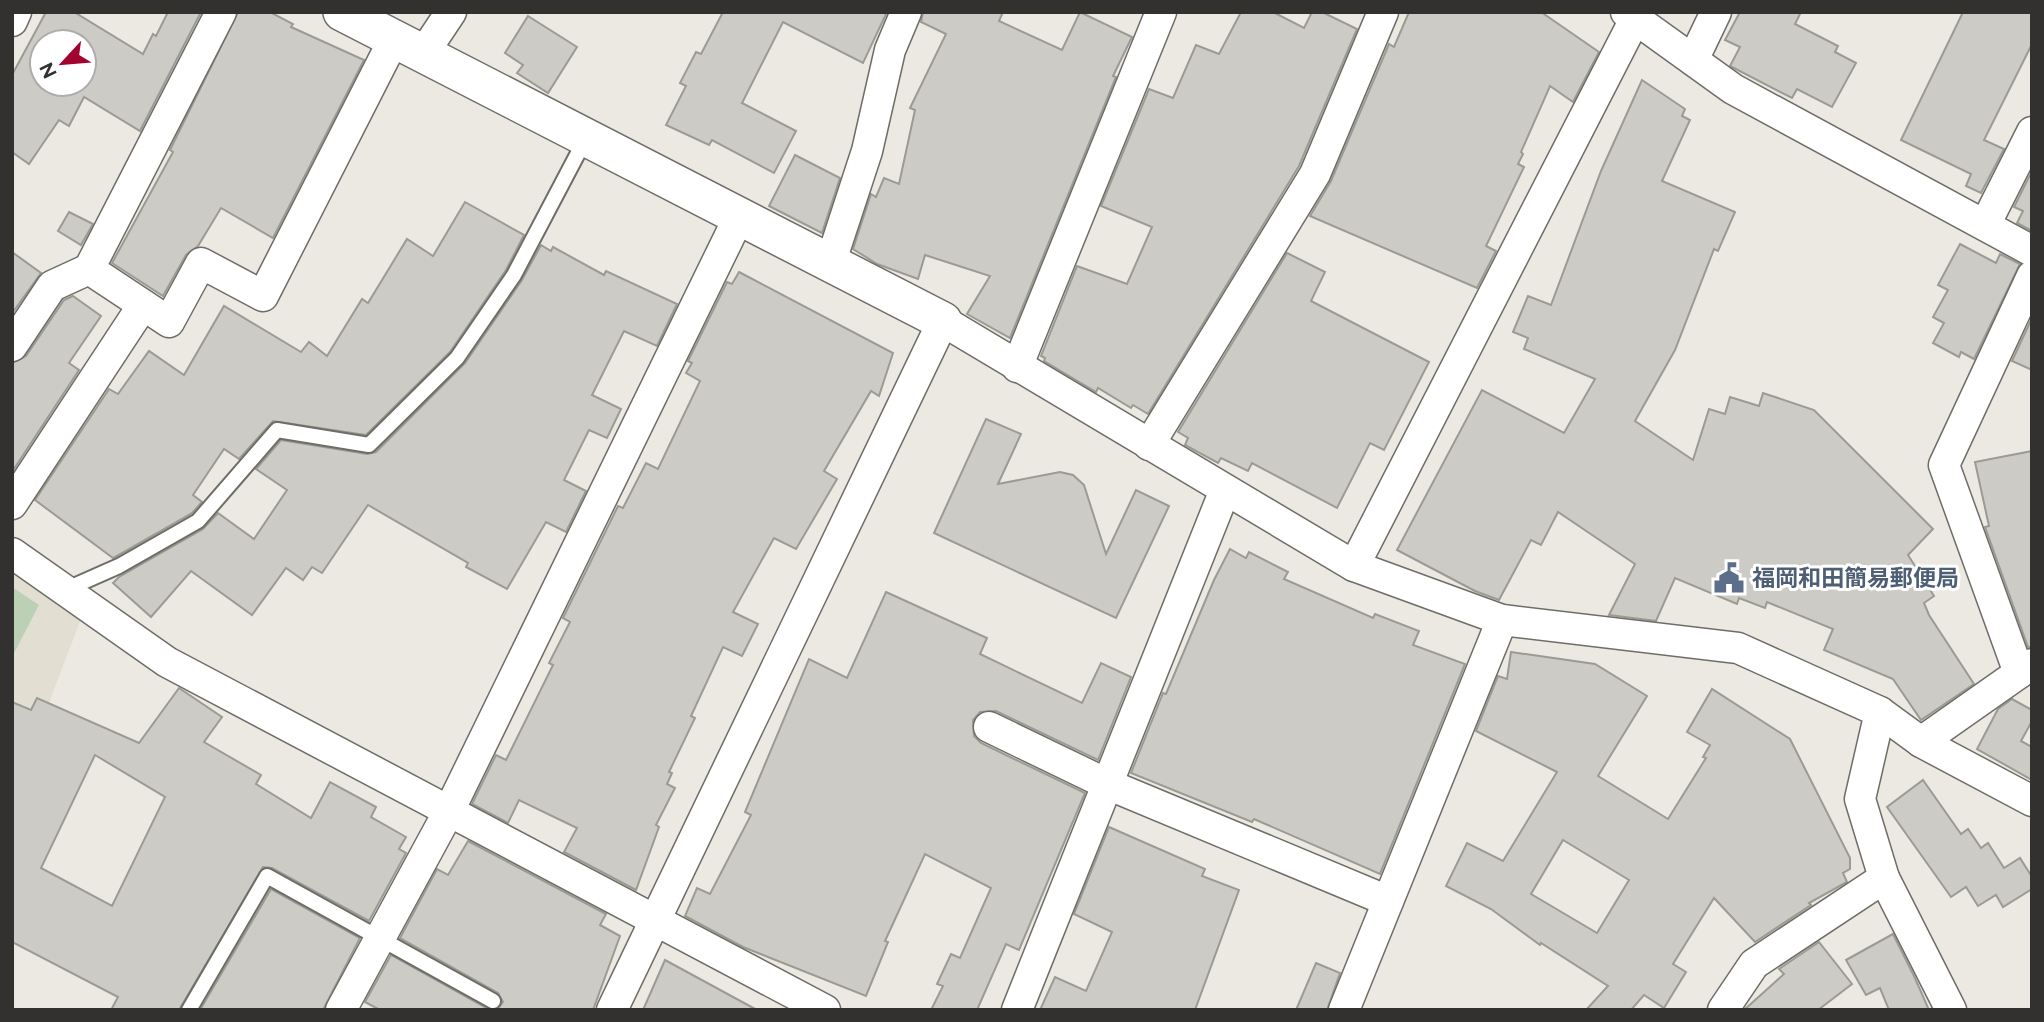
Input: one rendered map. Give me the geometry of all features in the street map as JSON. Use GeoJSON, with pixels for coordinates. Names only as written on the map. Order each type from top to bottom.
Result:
{"type":"FeatureCollection","features":[{"type":"Feature","properties":{"kind":"street"},"geometry":{"type":"LineString","coordinates":[[12,21],[16,12]]}},
{"type":"Feature","properties":{"kind":"street"},"geometry":{"type":"LineString","coordinates":[[12,346],[52,286],[89,269],[221,12]]}},
{"type":"Feature","properties":{"kind":"street"},"geometry":{"type":"LineString","coordinates":[[342,12],[943,321],[1017,368],[1354,566],[1502,620],[1738,648],[1880,712],[1921,742],[2032,801]]}},
{"type":"Feature","properties":{"kind":"street"},"geometry":{"type":"LineString","coordinates":[[89,269],[169,322],[201,262],[263,296],[408,46],[451,12]]}},
{"type":"Feature","properties":{"kind":"street"},"geometry":{"type":"LineString","coordinates":[[830,264],[867,151],[890,50],[906,12]]}},
{"type":"Feature","properties":{"kind":"street"},"geometry":{"type":"LineString","coordinates":[[1017,368],[1161,12]]}},
{"type":"Feature","properties":{"kind":"street"},"geometry":{"type":"LineString","coordinates":[[1149,445],[1315,174],[1383,12]]}},
{"type":"Feature","properties":{"kind":"street"},"geometry":{"type":"LineString","coordinates":[[1693,60],[1716,12]]}},
{"type":"Feature","properties":{"kind":"street"},"geometry":{"type":"LineString","coordinates":[[1354,566],[1630,15],[1733,89],[2032,251]]}},
{"type":"Feature","properties":{"kind":"street"},"geometry":{"type":"LineString","coordinates":[[1985,225],[2032,132]]}},
{"type":"Feature","properties":{"kind":"street"},"geometry":{"type":"LineString","coordinates":[[341,1010],[449,811],[739,217]]}},
{"type":"Feature","properties":{"kind":"street"},"geometry":{"type":"LineString","coordinates":[[1921,742],[2025,668],[1944,465],[2032,276]]}},
{"type":"Feature","properties":{"kind":"street"},"geometry":{"type":"LineString","coordinates":[[12,504],[144,304]]}},
{"type":"Feature","properties":{"kind":"street"},"geometry":{"type":"LineString","coordinates":[[612,1010],[943,321]]}},
{"type":"Feature","properties":{"kind":"street"},"geometry":{"type":"LineString","coordinates":[[1017,1010],[1225,491]]}},
{"type":"Feature","properties":{"kind":"street"},"geometry":{"type":"LineString","coordinates":[[12,553],[68,589],[167,662],[825,1010]]}},
{"type":"Feature","properties":{"kind":"street"},"geometry":{"type":"LineString","coordinates":[[1344,1010],[1502,620]]}},
{"type":"Feature","properties":{"kind":"street"},"geometry":{"type":"LineString","coordinates":[[1880,712],[1860,799],[1884,878],[1951,1010]]}},
{"type":"Feature","properties":{"kind":"street"},"geometry":{"type":"LineString","coordinates":[[989,727],[1107,784],[1388,901]]}},
{"type":"Feature","properties":{"kind":"street"},"geometry":{"type":"LineString","coordinates":[[1723,1010],[1754,964],[1884,878]]}},
{"type":"Feature","properties":{"kind":"lane"},"geometry":{"type":"LineString","coordinates":[[68,589],[120,566],[198,521],[277,430],[369,445],[457,358],[514,275],[586,138]]}},
{"type":"Feature","properties":{"kind":"lane"},"geometry":{"type":"LineString","coordinates":[[189,1010],[267,876],[380,936],[493,1001]]}},
{"type":"Feature","properties":{"kind":"shaded area"},"geometry":{"type":"Polygon","coordinates":[[[12,569],[82,616],[12,800],[12,569]]]}},
{"type":"Feature","properties":{"kind":"green space"},"geometry":{"type":"Polygon","coordinates":[[[12,587],[39,605],[12,657],[12,587]]]}},
{"type":"Feature","properties":{"kind":"building"},"geometry":{"type":"Polygon","coordinates":[[[46,12],[74,12],[143,54],[168,12],[201,12],[140,131],[86,98],[98,98],[98,28],[37,28],[46,12]]]}},
{"type":"Feature","properties":{"kind":"building"},"geometry":{"type":"Polygon","coordinates":[[[238,12],[270,12],[293,24],[291,27],[364,60],[273,238],[221,208],[198,246],[186,255],[163,296],[112,263],[173,152],[170,150],[238,12]]]}},
{"type":"Feature","properties":{"kind":"building"},"geometry":{"type":"Polygon","coordinates":[[[723,12],[887,12],[863,63],[783,22],[742,103],[796,131],[774,173],[712,140],[709,145],[666,125],[686,86],[680,83],[696,52],[701,54],[723,12]]]}},
{"type":"Feature","properties":{"kind":"building"},"geometry":{"type":"Polygon","coordinates":[[[923,12],[1003,12],[999,21],[1062,50],[1080,12],[1132,37],[1113,76],[1116,77],[1010,338],[967,314],[990,276],[925,255],[918,279],[877,264],[853,249],[871,194],[876,197],[884,178],[899,184],[915,110],[910,108],[946,34],[921,22],[923,12]]]}},
{"type":"Feature","properties":{"kind":"building"},"geometry":{"type":"Polygon","coordinates":[[[1241,12],[1273,12],[1304,28],[1312,12],[1322,12],[1357,29],[1299,166],[1148,414],[1133,405],[1131,408],[1098,388],[1096,392],[1044,361],[1045,358],[1041,356],[1077,266],[1127,284],[1152,227],[1101,206],[1149,89],[1173,98],[1196,45],[1219,54],[1241,12]]]}},
{"type":"Feature","properties":{"kind":"building"},"geometry":{"type":"Polygon","coordinates":[[[1409,12],[1541,12],[1599,52],[1573,102],[1550,86],[1521,152],[1523,154],[1518,164],[1524,167],[1486,246],[1496,251],[1477,288],[1310,216],[1331,181],[1389,44],[1394,47],[1409,12]]]}},
{"type":"Feature","properties":{"kind":"building"},"geometry":{"type":"Polygon","coordinates":[[[1740,12],[1801,12],[1795,24],[1838,46],[1835,52],[1856,63],[1832,107],[1797,89],[1792,98],[1730,66],[1740,47],[1725,40],[1740,12]]]}},
{"type":"Feature","properties":{"kind":"building"},"geometry":{"type":"Polygon","coordinates":[[[1963,12],[2032,12],[2032,44],[1984,140],[2004,149],[1981,193],[1966,186],[1971,174],[1901,140],[1963,12]]]}},
{"type":"Feature","properties":{"kind":"building"},"geometry":{"type":"Polygon","coordinates":[[[528,16],[577,47],[548,93],[517,73],[523,65],[505,53],[528,16]]]}},
{"type":"Feature","properties":{"kind":"building"},"geometry":{"type":"Polygon","coordinates":[[[28,45],[28,98],[83,98],[69,126],[59,120],[29,164],[12,152],[12,75],[28,45]]]}},
{"type":"Feature","properties":{"kind":"building"},"geometry":{"type":"Polygon","coordinates":[[[1642,80],[1685,109],[1682,116],[1690,120],[1662,181],[1735,212],[1718,251],[1714,249],[1675,350],[1635,421],[1693,460],[1709,409],[1725,414],[1730,397],[1759,406],[1763,393],[1814,410],[1933,529],[1908,555],[1934,596],[1924,603],[1929,615],[1974,684],[1921,720],[1893,679],[1824,650],[1833,629],[1767,602],[1765,608],[1739,598],[1737,604],[1675,578],[1656,621],[1609,615],[1635,564],[1558,512],[1541,545],[1531,540],[1499,600],[1475,591],[1397,550],[1482,390],[1564,433],[1595,379],[1524,349],[1528,338],[1513,332],[1528,296],[1551,305],[1601,171],[1642,80]]]}},
{"type":"Feature","properties":{"kind":"building"},"geometry":{"type":"Polygon","coordinates":[[[795,155],[840,178],[822,233],[769,206],[795,155]]]}},
{"type":"Feature","properties":{"kind":"building"},"geometry":{"type":"Polygon","coordinates":[[[2032,171],[2032,231],[2017,223],[2023,211],[2014,207],[2032,171]]]}},
{"type":"Feature","properties":{"kind":"building"},"geometry":{"type":"Polygon","coordinates":[[[465,202],[524,235],[506,270],[450,352],[366,435],[273,421],[239,459],[224,449],[193,495],[202,502],[192,513],[113,558],[35,500],[109,389],[118,394],[149,351],[184,375],[224,306],[301,352],[309,342],[327,356],[362,299],[368,303],[407,239],[433,256],[465,202]]]}},
{"type":"Feature","properties":{"kind":"building"},"geometry":{"type":"Polygon","coordinates":[[[69,212],[93,224],[81,245],[58,231],[69,212]]]}},
{"type":"Feature","properties":{"kind":"building"},"geometry":{"type":"Polygon","coordinates":[[[1960,244],[1996,263],[2000,254],[2020,264],[1974,359],[1961,352],[1959,357],[1933,343],[1944,323],[1933,317],[1948,290],[1938,285],[1960,244]]]}},
{"type":"Feature","properties":{"kind":"building"},"geometry":{"type":"Polygon","coordinates":[[[541,245],[551,251],[553,247],[604,275],[606,271],[677,304],[657,346],[624,331],[592,395],[621,409],[607,438],[589,430],[564,480],[586,491],[566,532],[546,522],[507,589],[466,567],[468,563],[368,505],[322,573],[312,567],[303,580],[286,568],[252,615],[191,571],[151,617],[113,583],[203,529],[218,513],[254,539],[287,490],[256,469],[281,440],[367,454],[376,452],[465,363],[522,280],[541,245]]]}},
{"type":"Feature","properties":{"kind":"building"},"geometry":{"type":"Polygon","coordinates":[[[12,252],[41,273],[13,312],[12,312],[12,252]]]}},
{"type":"Feature","properties":{"kind":"building"},"geometry":{"type":"Polygon","coordinates":[[[1287,253],[1325,272],[1311,301],[1429,362],[1384,450],[1370,443],[1337,508],[1252,463],[1248,471],[1221,458],[1218,463],[1185,445],[1188,438],[1178,432],[1287,253]]]}},
{"type":"Feature","properties":{"kind":"building"},"geometry":{"type":"Polygon","coordinates":[[[739,272],[893,353],[879,396],[871,391],[824,471],[837,479],[796,549],[774,538],[733,612],[758,624],[742,656],[723,647],[691,716],[695,718],[669,772],[672,773],[667,784],[675,788],[656,825],[659,827],[636,890],[564,852],[577,828],[519,800],[508,823],[472,804],[496,755],[506,760],[553,665],[549,663],[570,622],[563,618],[618,506],[623,508],[646,463],[658,469],[700,381],[686,373],[692,363],[688,361],[727,282],[732,284],[739,272]]]}},
{"type":"Feature","properties":{"kind":"building"},"geometry":{"type":"Polygon","coordinates":[[[73,296],[101,316],[69,363],[79,370],[12,472],[12,363],[26,356],[64,300],[73,296]]]}},
{"type":"Feature","properties":{"kind":"building"},"geometry":{"type":"Polygon","coordinates":[[[2032,318],[2032,370],[2012,361],[2032,318]]]}},
{"type":"Feature","properties":{"kind":"building"},"geometry":{"type":"Polygon","coordinates":[[[986,419],[1021,434],[998,484],[1060,472],[1073,475],[1084,485],[1106,554],[1136,490],[1169,506],[1116,618],[934,533],[986,419]]]}},
{"type":"Feature","properties":{"kind":"building"},"geometry":{"type":"Polygon","coordinates":[[[2032,451],[2032,647],[2028,647],[1985,527],[1989,526],[1975,462],[2032,451]]]}},
{"type":"Feature","properties":{"kind":"building"},"geometry":{"type":"Polygon","coordinates":[[[1230,549],[1246,558],[1249,552],[1288,572],[1284,579],[1373,618],[1375,614],[1419,631],[1413,645],[1465,664],[1380,874],[1254,819],[1252,822],[1131,773],[1163,693],[1166,694],[1214,580],[1230,549]]]}},
{"type":"Feature","properties":{"kind":"building"},"geometry":{"type":"Polygon","coordinates":[[[886,592],[987,638],[980,654],[1082,703],[1101,663],[1131,677],[1098,760],[996,711],[980,712],[973,720],[974,736],[981,743],[1085,793],[1019,950],[1006,944],[977,1010],[931,1010],[943,986],[937,984],[951,954],[960,958],[991,888],[925,854],[885,941],[888,942],[866,996],[743,947],[685,916],[697,888],[710,894],[751,815],[745,812],[809,659],[847,678],[886,592]]]}},
{"type":"Feature","properties":{"kind":"building"},"geometry":{"type":"Polygon","coordinates":[[[1511,652],[1595,664],[1647,696],[1598,776],[1668,819],[1706,758],[1703,757],[1710,745],[1687,732],[1712,689],[1790,739],[1850,858],[1850,869],[1843,873],[1847,882],[1809,903],[1811,905],[1755,942],[1714,898],[1673,964],[1686,972],[1664,1008],[1644,995],[1631,1010],[1586,1010],[1608,986],[1541,943],[1540,945],[1491,909],[1446,886],[1467,843],[1503,861],[1557,772],[1476,731],[1498,676],[1507,679],[1511,652]],[[1563,840],[1531,894],[1597,933],[1629,880],[1563,840]]]}},
{"type":"Feature","properties":{"kind":"building"},"geometry":{"type":"Polygon","coordinates":[[[179,688],[222,717],[204,742],[261,775],[256,784],[311,818],[330,782],[376,807],[371,817],[406,837],[399,849],[406,853],[369,921],[272,868],[263,867],[179,1010],[111,1010],[118,997],[12,942],[12,702],[31,710],[37,698],[139,743],[179,688]],[[95,755],[41,868],[112,906],[165,797],[95,755]]]}},
{"type":"Feature","properties":{"kind":"building"},"geometry":{"type":"Polygon","coordinates":[[[2012,699],[2032,710],[2032,721],[2021,741],[2032,747],[2032,780],[1977,749],[1998,709],[2012,699]]]}},
{"type":"Feature","properties":{"kind":"building"},"geometry":{"type":"Polygon","coordinates":[[[1923,780],[1961,834],[1968,829],[1981,848],[1988,843],[2004,868],[2020,858],[2032,877],[2032,889],[2003,907],[1996,895],[1978,906],[1966,887],[1951,897],[1887,807],[1923,780]]]}},
{"type":"Feature","properties":{"kind":"building"},"geometry":{"type":"Polygon","coordinates":[[[1109,827],[1205,869],[1202,876],[1239,890],[1195,1010],[1040,1010],[1055,977],[1086,991],[1112,932],[1074,914],[1109,827]]]}},
{"type":"Feature","properties":{"kind":"building"},"geometry":{"type":"Polygon","coordinates":[[[468,841],[606,914],[600,925],[620,936],[593,1010],[497,1010],[503,1002],[498,993],[400,938],[437,869],[448,875],[468,841]]]}},
{"type":"Feature","properties":{"kind":"building"},"geometry":{"type":"Polygon","coordinates":[[[271,889],[360,938],[323,1010],[200,1010],[271,889]]]}},
{"type":"Feature","properties":{"kind":"building"},"geometry":{"type":"Polygon","coordinates":[[[1893,934],[1929,1010],[1889,1010],[1880,988],[1866,995],[1846,960],[1893,934]]]}},
{"type":"Feature","properties":{"kind":"building"},"geometry":{"type":"Polygon","coordinates":[[[1819,942],[1852,984],[1818,1010],[1744,1010],[1784,974],[1779,969],[1819,942]]]}},
{"type":"Feature","properties":{"kind":"building"},"geometry":{"type":"Polygon","coordinates":[[[391,955],[489,1010],[380,1010],[365,1002],[391,955]]]}},
{"type":"Feature","properties":{"kind":"building"},"geometry":{"type":"Polygon","coordinates":[[[665,960],[757,1010],[643,1010],[665,960]]]}},
{"type":"Feature","properties":{"kind":"building"},"geometry":{"type":"Polygon","coordinates":[[[1316,963],[1340,973],[1327,1010],[1296,1010],[1316,963]]]}},
{"type":"Feature","properties":{"kind":"place","name":"福岡和田簡易郵便局"},"geometry":{"type":"Point","coordinates":[1729,578]}}]}
